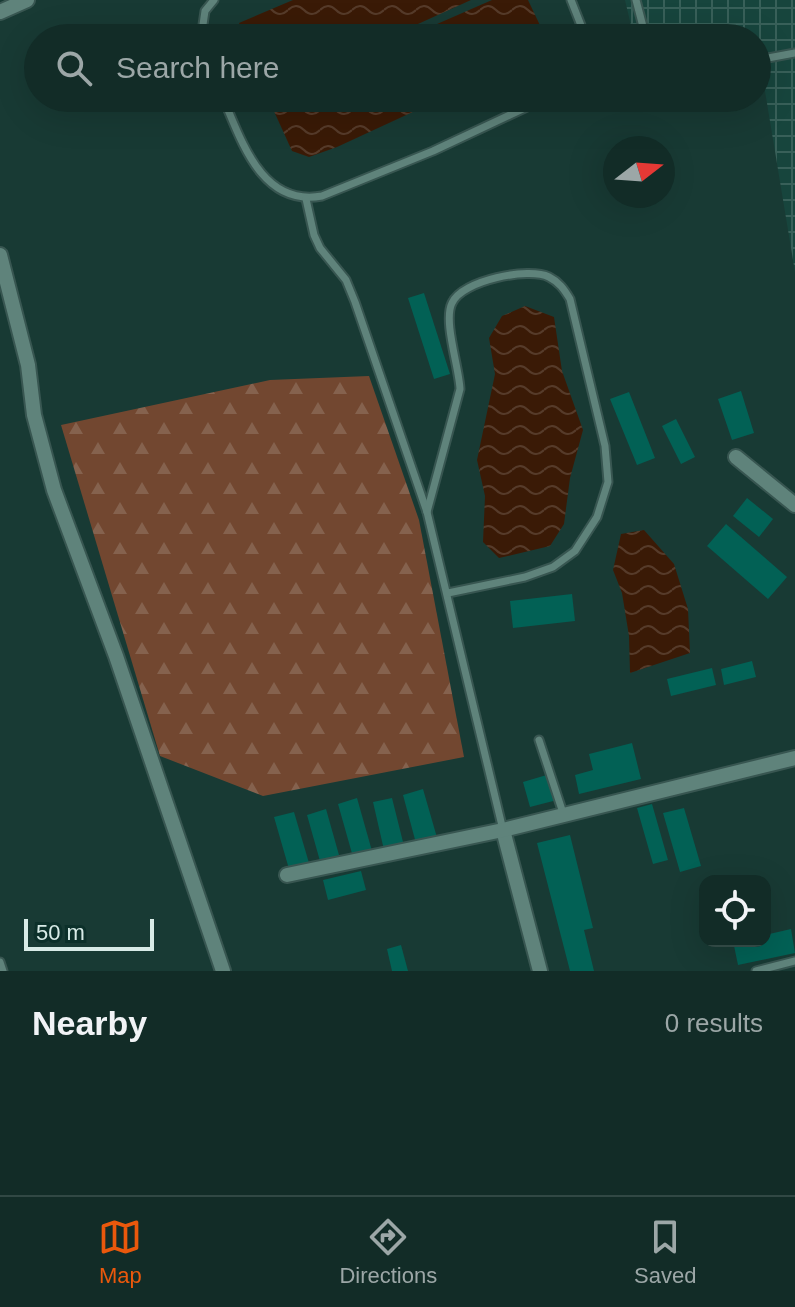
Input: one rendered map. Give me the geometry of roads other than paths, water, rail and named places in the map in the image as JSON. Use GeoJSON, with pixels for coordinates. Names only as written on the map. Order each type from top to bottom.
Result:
{"type":"FeatureCollection","features":[{"type":"Feature","properties":{"kind":"street"},"geometry":{"type":"LineString","coordinates":[[0,12],[27,0]]}},
{"type":"Feature","properties":{"kind":"street"},"geometry":{"type":"LineString","coordinates":[[0,255],[28,365],[34,415],[54,490],[116,656],[223,971]]}},
{"type":"Feature","properties":{"kind":"street"},"geometry":{"type":"LineString","coordinates":[[736,457],[795,505]]}},
{"type":"Feature","properties":{"kind":"street"},"geometry":{"type":"LineString","coordinates":[[287,875],[564,816],[795,758]]}},
{"type":"Feature","properties":{"kind":"street"},"geometry":{"type":"LineString","coordinates":[[503,830],[540,971]]}},
{"type":"Feature","properties":{"kind":"lane"},"geometry":{"type":"LineString","coordinates":[[203,24],[205,11],[214,0]]}},
{"type":"Feature","properties":{"kind":"lane"},"geometry":{"type":"LineString","coordinates":[[571,0],[580,24]]}},
{"type":"Feature","properties":{"kind":"lane"},"geometry":{"type":"LineString","coordinates":[[636,0],[642,24]]}},
{"type":"Feature","properties":{"kind":"lane"},"geometry":{"type":"LineString","coordinates":[[771,57],[795,53]]}},
{"type":"Feature","properties":{"kind":"lane"},"geometry":{"type":"LineString","coordinates":[[229,112],[246,152],[258,169],[290,196],[306,199],[322,196],[433,151],[516,112]]}},
{"type":"Feature","properties":{"kind":"lane"},"geometry":{"type":"LineString","coordinates":[[306,199],[320,248],[346,280],[355,302],[427,512],[503,830]]}},
{"type":"Feature","properties":{"kind":"lane"},"geometry":{"type":"LineString","coordinates":[[427,512],[460,389],[448,314],[453,300],[468,286],[495,277],[546,275],[563,287],[570,299],[605,446],[608,482],[601,505],[597,517],[575,551],[553,567],[525,577],[448,593]]}},
{"type":"Feature","properties":{"kind":"lane"},"geometry":{"type":"LineString","coordinates":[[539,740],[564,816]]}},
{"type":"Feature","properties":{"kind":"lane"},"geometry":{"type":"LineString","coordinates":[[756,971],[795,961]]}},
{"type":"Feature","properties":{"kind":"lane"},"geometry":{"type":"LineString","coordinates":[[0,962],[3,971]]}},
{"type":"Feature","properties":{"kind":"water"},"geometry":{"type":"Polygon","coordinates":[[[293,0],[471,0],[418,24],[239,23],[293,0]]]}},
{"type":"Feature","properties":{"kind":"water"},"geometry":{"type":"Polygon","coordinates":[[[492,0],[528,0],[539,24],[437,24],[492,0]]]}},
{"type":"Feature","properties":{"kind":"water"},"geometry":{"type":"Polygon","coordinates":[[[274,112],[413,112],[309,157],[292,151],[274,112]]]}},
{"type":"Feature","properties":{"kind":"water"},"geometry":{"type":"Polygon","coordinates":[[[525,306],[554,317],[562,371],[583,430],[570,478],[564,524],[550,546],[499,558],[483,542],[485,496],[477,460],[495,374],[489,338],[502,316],[525,306]]]}},
{"type":"Feature","properties":{"kind":"water"},"geometry":{"type":"Polygon","coordinates":[[[644,530],[674,564],[688,609],[690,653],[630,673],[629,636],[622,593],[613,570],[621,534],[644,530]]]}}]}
